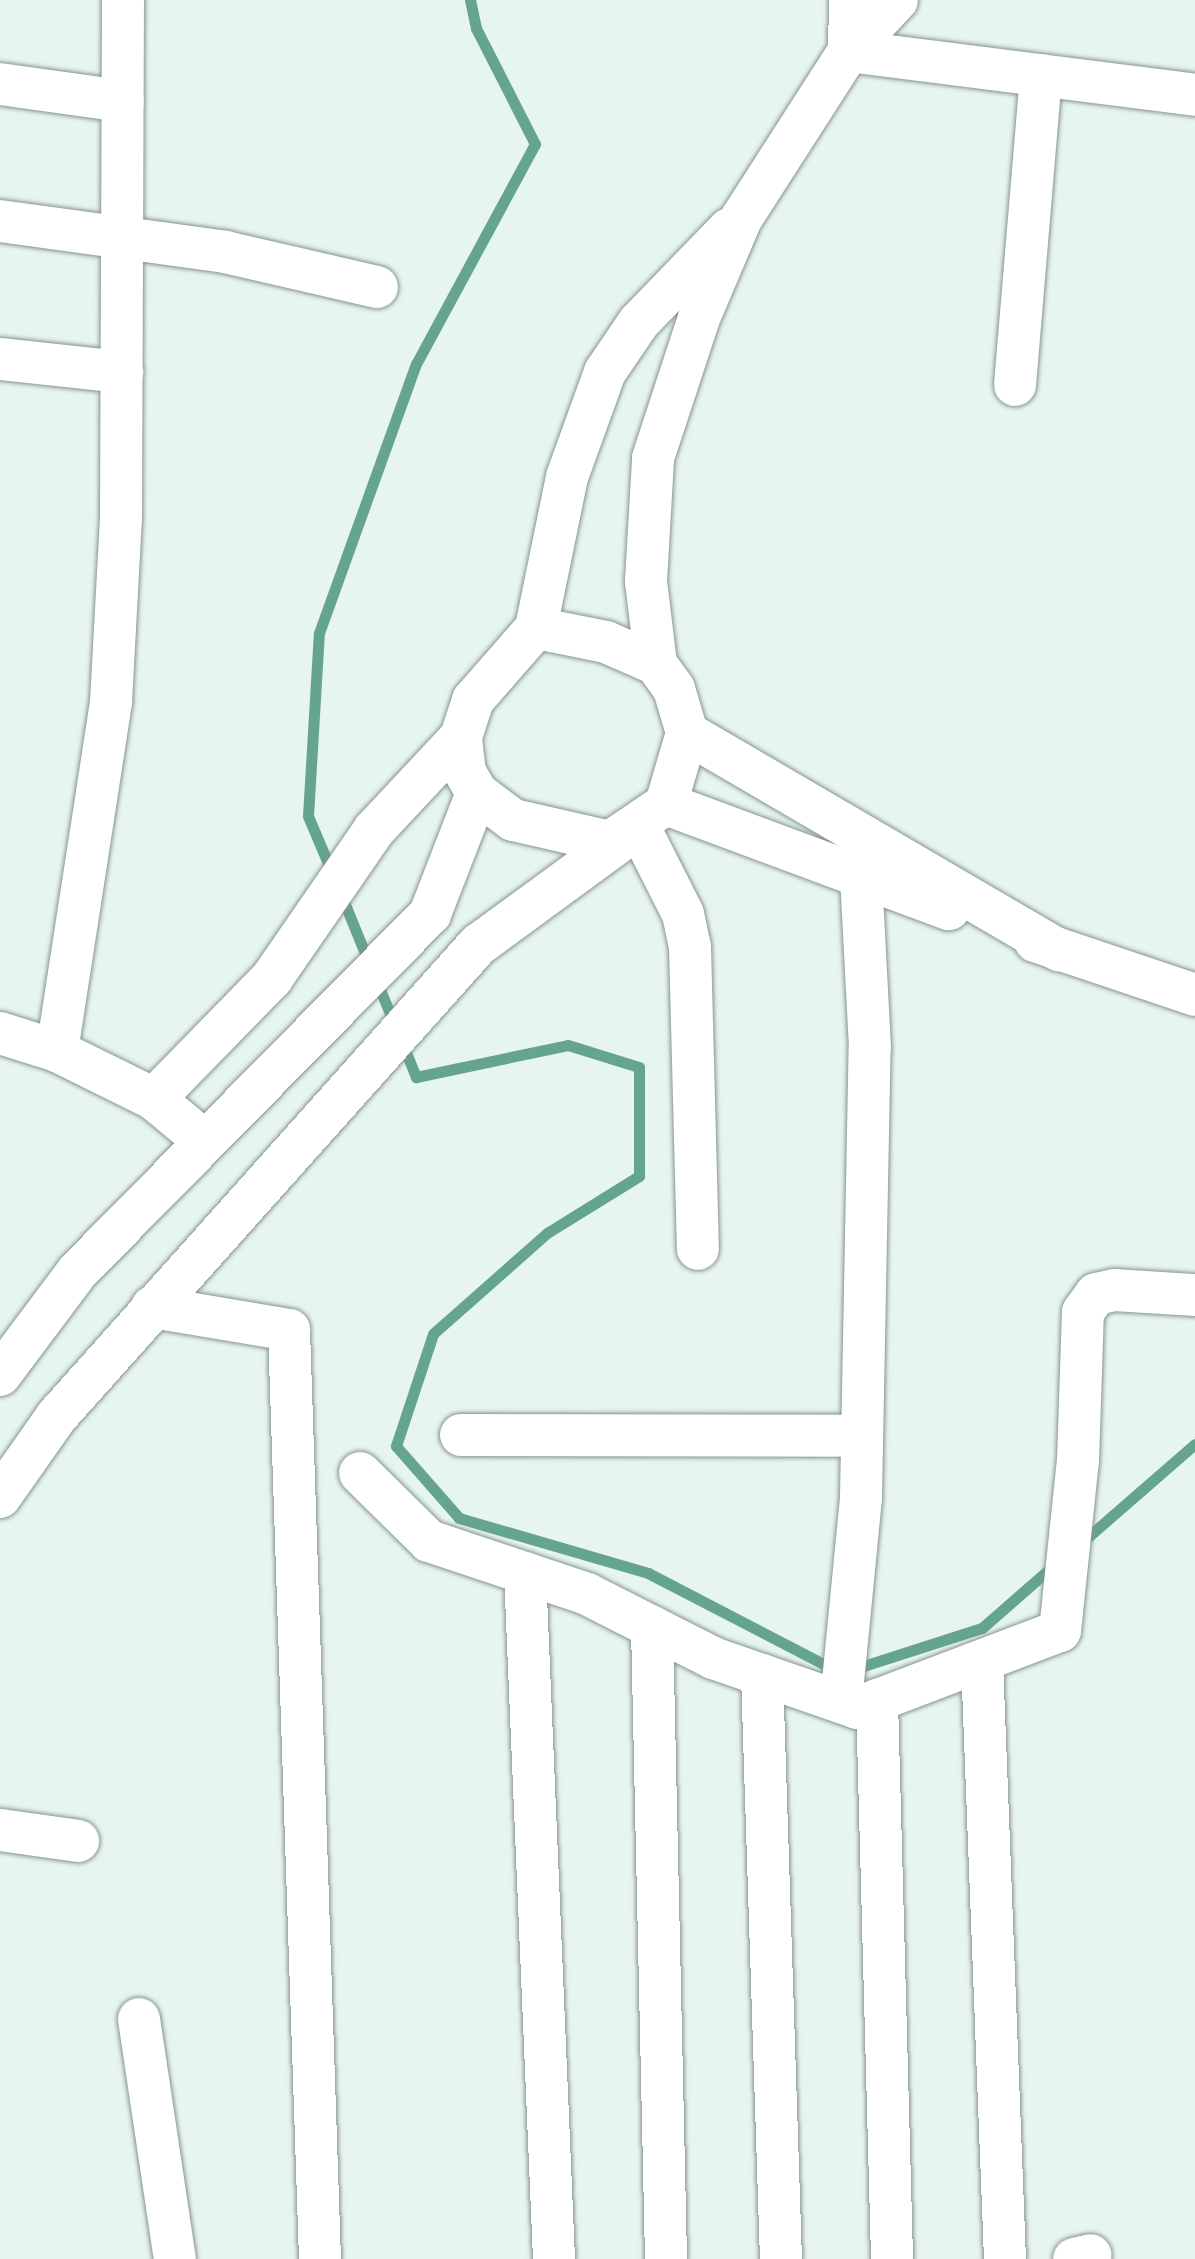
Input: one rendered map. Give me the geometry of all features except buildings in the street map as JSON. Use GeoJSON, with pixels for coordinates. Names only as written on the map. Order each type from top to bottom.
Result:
{"type":"FeatureCollection","features":[{"type":"Feature","properties":{"kind":"street"},"geometry":{"type":"LineString","coordinates":[[57,1050],[111,702],[122,372],[122,0]]}},
{"type":"Feature","properties":{"kind":"street"},"geometry":{"type":"LineString","coordinates":[[849,51],[850,0]]}},
{"type":"Feature","properties":{"kind":"street"},"geometry":{"type":"LineString","coordinates":[[0,1497],[57,1416],[358,1072],[478,944],[652,815],[687,733],[674,689],[656,664],[646,581],[653,458],[699,318],[741,219],[849,51],[897,0]]}},
{"type":"Feature","properties":{"kind":"street"},"geometry":{"type":"LineString","coordinates":[[849,51],[1195,94]]}},
{"type":"Feature","properties":{"kind":"street"},"geometry":{"type":"LineString","coordinates":[[1015,385],[1042,75]]}},
{"type":"Feature","properties":{"kind":"street"},"geometry":{"type":"LineString","coordinates":[[0,84],[123,102]]}},
{"type":"Feature","properties":{"kind":"street"},"geometry":{"type":"LineString","coordinates":[[741,219],[638,322],[605,372],[568,477],[536,628],[473,700],[461,737],[464,772],[477,794],[513,820],[582,840],[610,842],[652,815],[862,876],[1059,950],[1195,995]]}},
{"type":"Feature","properties":{"kind":"street"},"geometry":{"type":"LineString","coordinates":[[0,221],[123,241],[225,252],[377,287]]}},
{"type":"Feature","properties":{"kind":"street"},"geometry":{"type":"LineString","coordinates":[[0,360],[122,372]]}},
{"type":"Feature","properties":{"kind":"street"},"geometry":{"type":"LineString","coordinates":[[536,628],[606,642],[656,664]]}},
{"type":"Feature","properties":{"kind":"street"},"geometry":{"type":"LineString","coordinates":[[687,733],[1059,950]]}},
{"type":"Feature","properties":{"kind":"street"},"geometry":{"type":"LineString","coordinates":[[154,1099],[272,978],[374,830],[461,737]]}},
{"type":"Feature","properties":{"kind":"street"},"geometry":{"type":"LineString","coordinates":[[0,1375],[77,1272],[202,1139],[430,914],[477,794]]}},
{"type":"Feature","properties":{"kind":"street"},"geometry":{"type":"LineString","coordinates":[[652,815],[690,946],[698,1249]]}},
{"type":"Feature","properties":{"kind":"street"},"geometry":{"type":"LineString","coordinates":[[862,876],[870,1048],[859,1701],[892,2259]]}},
{"type":"Feature","properties":{"kind":"street"},"geometry":{"type":"LineString","coordinates":[[0,1033],[57,1050],[154,1099],[202,1139]]}},
{"type":"Feature","properties":{"kind":"street"},"geometry":{"type":"LineString","coordinates":[[360,1473],[429,1541],[525,1573],[762,1675],[859,1701],[1060,1632],[1088,1301],[1115,1290],[1195,1295]]}},
{"type":"Feature","properties":{"kind":"street"},"geometry":{"type":"LineString","coordinates":[[152,1308],[289,1330],[320,2259]]}},
{"type":"Feature","properties":{"kind":"street"},"geometry":{"type":"LineString","coordinates":[[461,1435],[862,1436]]}},
{"type":"Feature","properties":{"kind":"street"},"geometry":{"type":"LineString","coordinates":[[525,1573],[554,2259]]}},
{"type":"Feature","properties":{"kind":"street"},"geometry":{"type":"LineString","coordinates":[[652,1627],[666,2259]]}},
{"type":"Feature","properties":{"kind":"street"},"geometry":{"type":"LineString","coordinates":[[982,1661],[1005,2259]]}},
{"type":"Feature","properties":{"kind":"street"},"geometry":{"type":"LineString","coordinates":[[762,1675],[780,2259]]}},
{"type":"Feature","properties":{"kind":"street"},"geometry":{"type":"LineString","coordinates":[[0,1830],[78,1840]]}},
{"type":"Feature","properties":{"kind":"street"},"geometry":{"type":"LineString","coordinates":[[139,2019],[175,2259]]}},
{"type":"Feature","properties":{"kind":"waterway"},"geometry":{"type":"LineString","coordinates":[[333,875],[308,816],[319,633],[416,364],[535,144],[476,28],[470,0]]}},
{"type":"Feature","properties":{"kind":"waterway"},"geometry":{"type":"LineString","coordinates":[[342,897],[369,963]]}},
{"type":"Feature","properties":{"kind":"waterway"},"geometry":{"type":"LineString","coordinates":[[376,980],[394,1023]]}},
{"type":"Feature","properties":{"kind":"waterway"},"geometry":{"type":"LineString","coordinates":[[403,1045],[416,1077],[568,1045],[639,1067],[639,1176],[547,1233],[433,1334],[396,1446],[459,1518],[648,1573],[837,1671]]}},
{"type":"Feature","properties":{"kind":"waterway"},"geometry":{"type":"LineString","coordinates":[[1081,1543],[1195,1444]]}},
{"type":"Feature","properties":{"kind":"waterway"},"geometry":{"type":"LineString","coordinates":[[854,1669],[982,1628],[1055,1564]]}}]}
